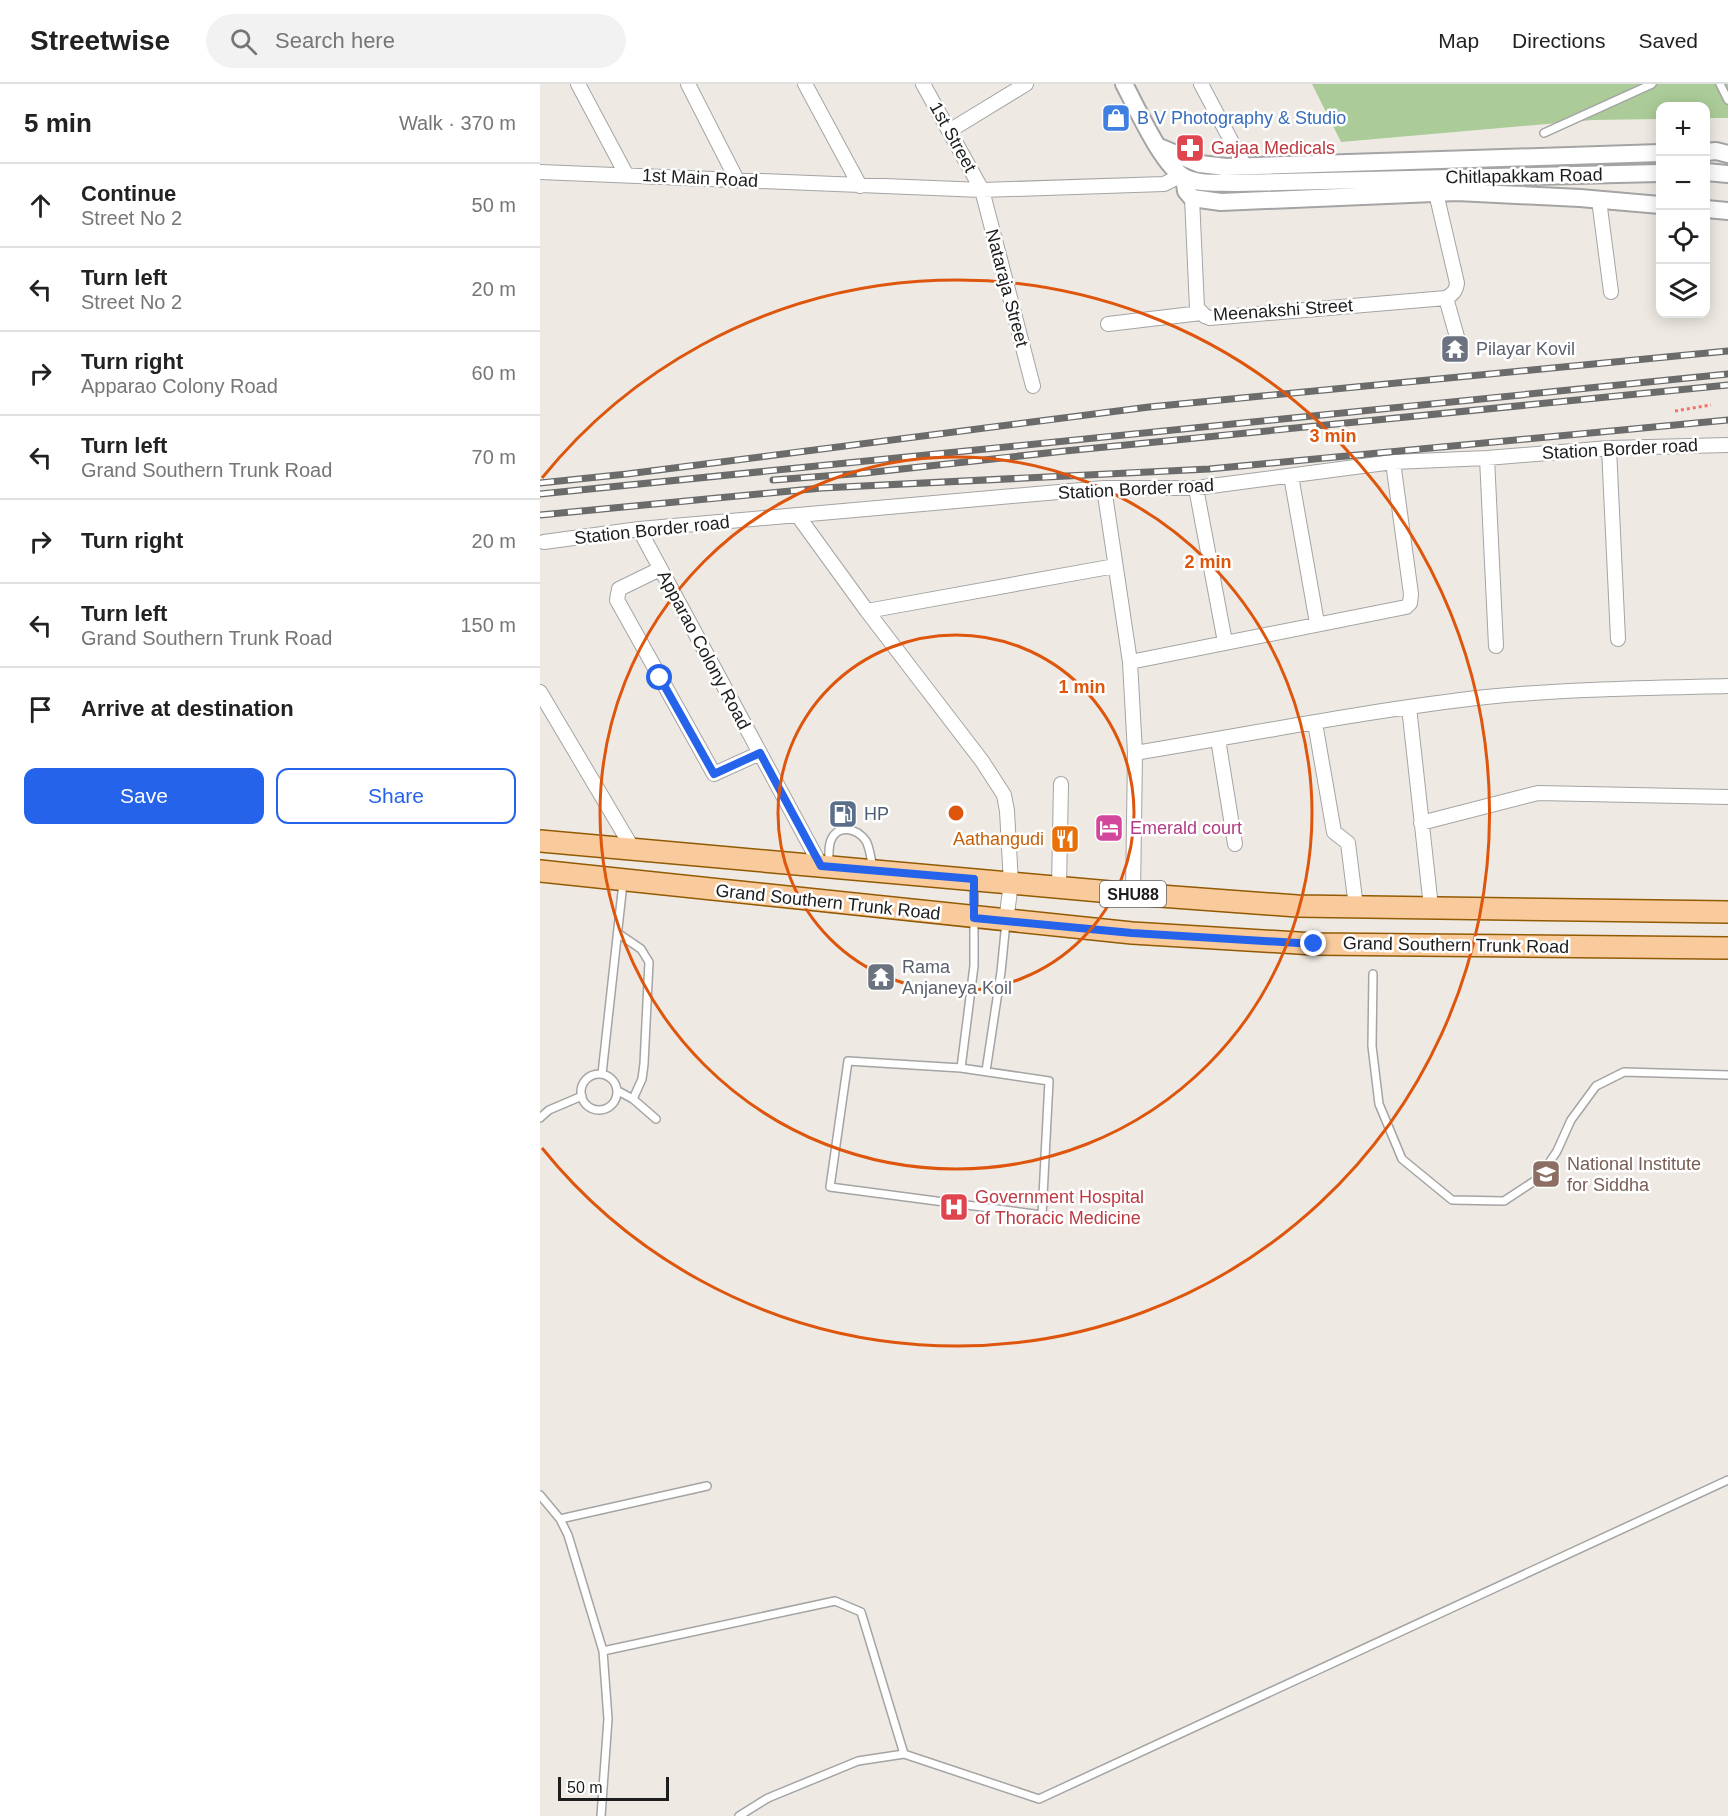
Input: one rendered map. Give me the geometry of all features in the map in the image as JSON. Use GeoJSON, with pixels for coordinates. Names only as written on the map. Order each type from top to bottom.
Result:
{"type":"FeatureCollection","features":[{"type":"Feature","properties":{"kind":"main road","name":"Grand Southern Trunk Road"},"geometry":{"type":"LineString","coordinates":[[540,841],[1133,894],[1297,906],[1728,912]]}},
{"type":"Feature","properties":{"kind":"main road","name":"Grand Southern Trunk Road"},"geometry":{"type":"LineString","coordinates":[[540,871],[1132,933],[1314,944],[1728,948]]}},
{"type":"Feature","properties":{"kind":"street"},"geometry":{"type":"LineString","coordinates":[[578,84],[626,174]]}},
{"type":"Feature","properties":{"kind":"street"},"geometry":{"type":"LineString","coordinates":[[688,84],[737,180]]}},
{"type":"Feature","properties":{"kind":"street"},"geometry":{"type":"LineString","coordinates":[[805,84],[860,186]]}},
{"type":"Feature","properties":{"kind":"street","name":"1st Street"},"geometry":{"type":"LineString","coordinates":[[923,84],[982,190]]}},
{"type":"Feature","properties":{"kind":"street"},"geometry":{"type":"LineString","coordinates":[[949,131],[1026,84]]}},
{"type":"Feature","properties":{"kind":"street"},"geometry":{"type":"LineString","coordinates":[[1124,84],[1167,162],[1183,176],[1186,191],[1192,198],[1221,202],[1468,192],[1656,205]]}},
{"type":"Feature","properties":{"kind":"street"},"geometry":{"type":"LineString","coordinates":[[1201,84],[1245,167]]}},
{"type":"Feature","properties":{"kind":"street"},"geometry":{"type":"LineString","coordinates":[[1159,147],[1200,164],[1245,167],[1656,153]]}},
{"type":"Feature","properties":{"kind":"street"},"geometry":{"type":"LineString","coordinates":[[1710,152],[1728,154]]}},
{"type":"Feature","properties":{"kind":"street","name":"1st Main Road"},"geometry":{"type":"LineString","coordinates":[[540,172],[982,190],[1164,184],[1183,176]]}},
{"type":"Feature","properties":{"kind":"street"},"geometry":{"type":"LineString","coordinates":[[1710,172],[1728,174]]}},
{"type":"Feature","properties":{"kind":"street","name":"Chitlapakkam Road"},"geometry":{"type":"LineString","coordinates":[[1183,176],[1198,182],[1235,183],[1656,173]]}},
{"type":"Feature","properties":{"kind":"street","name":"Nataraja Street"},"geometry":{"type":"LineString","coordinates":[[982,190],[1033,386]]}},
{"type":"Feature","properties":{"kind":"street"},"geometry":{"type":"LineString","coordinates":[[1436,193],[1457,283],[1456,290],[1446,298],[1461,351]]}},
{"type":"Feature","properties":{"kind":"street","name":"Meenakshi Street"},"geometry":{"type":"LineString","coordinates":[[1192,198],[1197,308],[1210,318],[1446,298]]}},
{"type":"Feature","properties":{"kind":"street"},"geometry":{"type":"LineString","coordinates":[[1599,200],[1611,292]]}},
{"type":"Feature","properties":{"kind":"street"},"geometry":{"type":"LineString","coordinates":[[1710,209],[1728,211]]}},
{"type":"Feature","properties":{"kind":"street"},"geometry":{"type":"LineString","coordinates":[[1108,324],[1201,313]]}},
{"type":"Feature","properties":{"kind":"street","name":"Station Border road"},"geometry":{"type":"LineString","coordinates":[[544,542],[639,529],[1104,488],[1196,488],[1393,462],[1487,458],[1609,448],[1728,444]]}},
{"type":"Feature","properties":{"kind":"street"},"geometry":{"type":"LineString","coordinates":[[1609,448],[1618,639]]}},
{"type":"Feature","properties":{"kind":"street"},"geometry":{"type":"LineString","coordinates":[[1487,458],[1496,646]]}},
{"type":"Feature","properties":{"kind":"street"},"geometry":{"type":"LineString","coordinates":[[1130,662],[1317,623],[1400,609],[1410,603],[1411,594],[1393,462]]}},
{"type":"Feature","properties":{"kind":"street"},"geometry":{"type":"LineString","coordinates":[[1291,476],[1317,623]]}},
{"type":"Feature","properties":{"kind":"street"},"geometry":{"type":"LineString","coordinates":[[1104,488],[1130,662],[1135,753],[1133,894]]}},
{"type":"Feature","properties":{"kind":"street"},"geometry":{"type":"LineString","coordinates":[[1196,488],[1225,642]]}},
{"type":"Feature","properties":{"kind":"street"},"geometry":{"type":"LineString","coordinates":[[798,516],[867,611],[997,781],[1004,795],[1007,811],[1011,883],[1006,921]]}},
{"type":"Feature","properties":{"kind":"street","name":"Apparao Colony Road"},"geometry":{"type":"LineString","coordinates":[[639,529],[760,753],[825,866]]}},
{"type":"Feature","properties":{"kind":"street"},"geometry":{"type":"LineString","coordinates":[[867,611],[1115,566]]}},
{"type":"Feature","properties":{"kind":"street"},"geometry":{"type":"LineString","coordinates":[[660,569],[623,586],[617,592],[617,600],[714,774],[760,753]]}},
{"type":"Feature","properties":{"kind":"street"},"geometry":{"type":"LineString","coordinates":[[1135,753],[1408,707],[1499,696],[1620,689],[1728,687]]}},
{"type":"Feature","properties":{"kind":"street"},"geometry":{"type":"LineString","coordinates":[[540,692],[633,849]]}},
{"type":"Feature","properties":{"kind":"street"},"geometry":{"type":"LineString","coordinates":[[1408,707],[1431,907]]}},
{"type":"Feature","properties":{"kind":"street"},"geometry":{"type":"LineString","coordinates":[[1315,723],[1334,832],[1348,843],[1356,906]]}},
{"type":"Feature","properties":{"kind":"street"},"geometry":{"type":"LineString","coordinates":[[1218,739],[1235,844]]}},
{"type":"Feature","properties":{"kind":"street"},"geometry":{"type":"LineString","coordinates":[[1059,887],[1061,784]]}},
{"type":"Feature","properties":{"kind":"street"},"geometry":{"type":"LineString","coordinates":[[1421,823],[1538,793],[1728,797]]}},
{"type":"Feature","properties":{"kind":"lane"},"geometry":{"type":"LineString","coordinates":[[1544,134],[1652,84]]}},
{"type":"Feature","properties":{"kind":"lane"},"geometry":{"type":"LineString","coordinates":[[1720,84],[1728,100]]}},
{"type":"Feature","properties":{"kind":"lane"},"geometry":{"type":"LineString","coordinates":[[825,866],[829,843],[834,835],[840,830],[851,830],[859,833],[867,842],[874,871]]}},
{"type":"Feature","properties":{"kind":"lane"},"geometry":{"type":"LineString","coordinates":[[961,1068],[974,966],[974,879]]}},
{"type":"Feature","properties":{"kind":"lane"},"geometry":{"type":"LineString","coordinates":[[602,1074],[624,880]]}},
{"type":"Feature","properties":{"kind":"lane"},"geometry":{"type":"LineString","coordinates":[[986,1071],[1006,921]]}},
{"type":"Feature","properties":{"kind":"lane"},"geometry":{"type":"LineString","coordinates":[[619,934],[641,949],[649,962],[644,1064],[642,1079],[633,1099]]}},
{"type":"Feature","properties":{"kind":"lane"},"geometry":{"type":"LineString","coordinates":[[1373,975],[1372,1046],[1379,1104],[1402,1159],[1452,1200],[1504,1201],[1539,1178],[1557,1151],[1571,1120],[1596,1086],[1623,1072],[1728,1075]]}},
{"type":"Feature","properties":{"kind":"lane"},"geometry":{"type":"LineString","coordinates":[[848,1061],[986,1071],[1049,1081],[1042,1215],[830,1187],[848,1061]]}},
{"type":"Feature","properties":{"kind":"lane"},"geometry":{"type":"LineString","coordinates":[[596,1074],[602,1074],[613,1080],[618,1091],[610,1107],[599,1111],[587,1106],[581,1090],[586,1080],[596,1074]]}},
{"type":"Feature","properties":{"kind":"lane"},"geometry":{"type":"LineString","coordinates":[[618,1091],[633,1099],[656,1119]]}},
{"type":"Feature","properties":{"kind":"lane"},"geometry":{"type":"LineString","coordinates":[[540,1118],[549,1110],[582,1096]]}},
{"type":"Feature","properties":{"kind":"lane"},"geometry":{"type":"LineString","coordinates":[[739,1816],[768,1798],[858,1761],[904,1754],[1039,1799],[1728,1480]]}},
{"type":"Feature","properties":{"kind":"lane"},"geometry":{"type":"LineString","coordinates":[[560,1519],[707,1486]]}},
{"type":"Feature","properties":{"kind":"lane"},"geometry":{"type":"LineString","coordinates":[[540,1496],[560,1519],[568,1535],[603,1651],[608,1719],[601,1816]]}},
{"type":"Feature","properties":{"kind":"lane"},"geometry":{"type":"LineString","coordinates":[[603,1651],[835,1601],[861,1612],[904,1754]]}},
{"type":"Feature","properties":{"kind":"path"},"geometry":{"type":"LineString","coordinates":[[1676,411],[1711,405]]}},
{"type":"Feature","properties":{"kind":"green space"},"geometry":{"type":"Polygon","coordinates":[[[1312,84],[1728,84],[1728,118],[1710,118],[1710,102],[1656,102],[1656,119],[1593,120],[1341,142],[1312,84]]]}},
{"type":"Feature","properties":{"kind":"railway"},"geometry":{"type":"LineString","coordinates":[[540,483],[627,474],[1149,407],[1728,351]]}},
{"type":"Feature","properties":{"kind":"railway"},"geometry":{"type":"LineString","coordinates":[[540,494],[1728,374]]}},
{"type":"Feature","properties":{"kind":"railway"},"geometry":{"type":"LineString","coordinates":[[773,480],[865,473],[1728,385]]}},
{"type":"Feature","properties":{"kind":"railway"},"geometry":{"type":"LineString","coordinates":[[540,515],[822,488],[1209,469],[1728,420]]}},
{"type":"Feature","properties":{"kind":"place","name":"B V Photography & Studio"},"geometry":{"type":"Point","coordinates":[1116,118]}},
{"type":"Feature","properties":{"kind":"place","name":"Gajaa Medicals"},"geometry":{"type":"Point","coordinates":[1190,148]}},
{"type":"Feature","properties":{"kind":"place","name":"Pilayar Kovil"},"geometry":{"type":"Point","coordinates":[1455,349]}},
{"type":"Feature","properties":{"kind":"place","name":"HP"},"geometry":{"type":"Point","coordinates":[843,814]}},
{"type":"Feature","properties":{"kind":"place","name":"Emerald court"},"geometry":{"type":"Point","coordinates":[1109,828]}},
{"type":"Feature","properties":{"kind":"place","name":"Aathangudi"},"geometry":{"type":"Point","coordinates":[1065,839]}},
{"type":"Feature","properties":{"kind":"place","name":"Rama Anjaneya Koil"},"geometry":{"type":"Point","coordinates":[881,977]}},
{"type":"Feature","properties":{"kind":"place","name":"National Institute for Siddha"},"geometry":{"type":"Point","coordinates":[1546,1174]}},
{"type":"Feature","properties":{"kind":"place","name":"Government Hospital of Thoracic Medicine"},"geometry":{"type":"Point","coordinates":[954,1207]}},
{"type":"Feature","properties":{"kind":"route"},"geometry":{"type":"LineString","coordinates":[[660,678],[714,774],[760,753],[821,866],[974,879],[974,918],[1132,933],[1314,944]]}}]}
